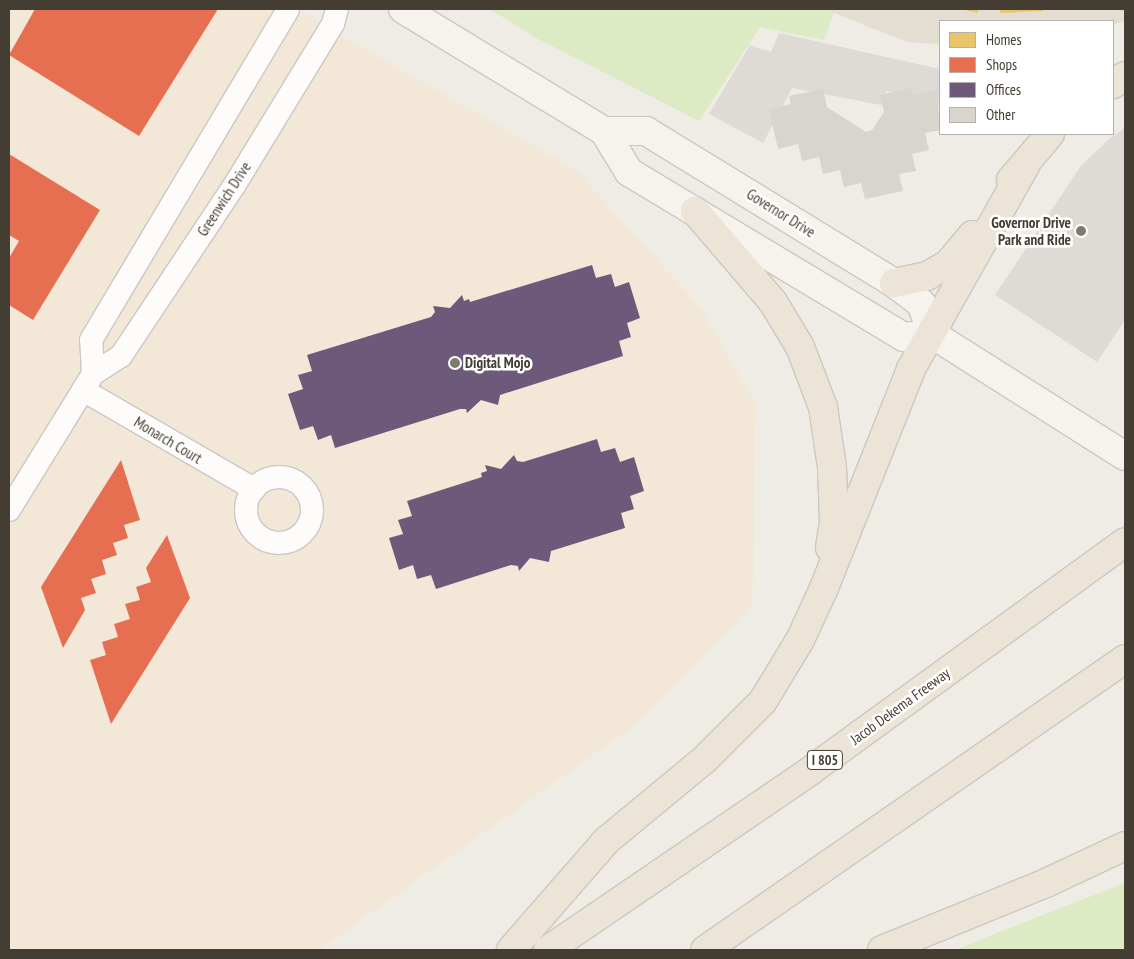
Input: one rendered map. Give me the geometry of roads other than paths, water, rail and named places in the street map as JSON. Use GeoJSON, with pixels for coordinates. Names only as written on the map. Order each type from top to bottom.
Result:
{"type":"FeatureCollection","features":[{"type":"Feature","properties":{"kind":"highway"},"geometry":{"type":"LineString","coordinates":[[1114,83],[1125,76]]}},
{"type":"Feature","properties":{"kind":"highway"},"geometry":{"type":"LineString","coordinates":[[894,283],[927,276],[948,264],[965,245],[1000,191],[1025,166],[1049,135]]}},
{"type":"Feature","properties":{"kind":"highway"},"geometry":{"type":"LineString","coordinates":[[511,950],[606,841],[704,760],[764,701],[800,640],[824,588],[911,369],[1025,166]]}},
{"type":"Feature","properties":{"kind":"highway"},"geometry":{"type":"LineString","coordinates":[[695,211],[773,302],[800,347],[823,407],[832,468],[834,522],[824,588]]}},
{"type":"Feature","properties":{"kind":"highway","name":"Jacob Dekema Freeway"},"geometry":{"type":"LineString","coordinates":[[548,950],[810,771],[1125,542]]}},
{"type":"Feature","properties":{"kind":"highway"},"geometry":{"type":"LineString","coordinates":[[705,950],[1125,660]]}},
{"type":"Feature","properties":{"kind":"highway"},"geometry":{"type":"LineString","coordinates":[[882,950],[1046,883],[1125,846]]}},
{"type":"Feature","properties":{"kind":"main road"},"geometry":{"type":"LineString","coordinates":[[403,9],[604,132],[629,172],[904,337],[932,334],[1125,456]]}},
{"type":"Feature","properties":{"kind":"main road","name":"Governor Drive"},"geometry":{"type":"LineString","coordinates":[[604,132],[646,131],[894,283],[921,303],[932,334]]}},
{"type":"Feature","properties":{"kind":"street"},"geometry":{"type":"LineString","coordinates":[[88,382],[91,340],[288,9]]}},
{"type":"Feature","properties":{"kind":"street","name":"Greenwich Drive"},"geometry":{"type":"LineString","coordinates":[[9,510],[88,382],[121,356],[234,186],[333,24],[337,9]]}},
{"type":"Feature","properties":{"kind":"street","name":"Monarch Court"},"geometry":{"type":"LineString","coordinates":[[88,382],[254,489]]}},
{"type":"Feature","properties":{"kind":"place","name":"Governor Drive Park and Ride"},"geometry":{"type":"Point","coordinates":[1081,231]}},
{"type":"Feature","properties":{"kind":"place","name":"Digital Mojo"},"geometry":{"type":"Point","coordinates":[455,363]}}]}
